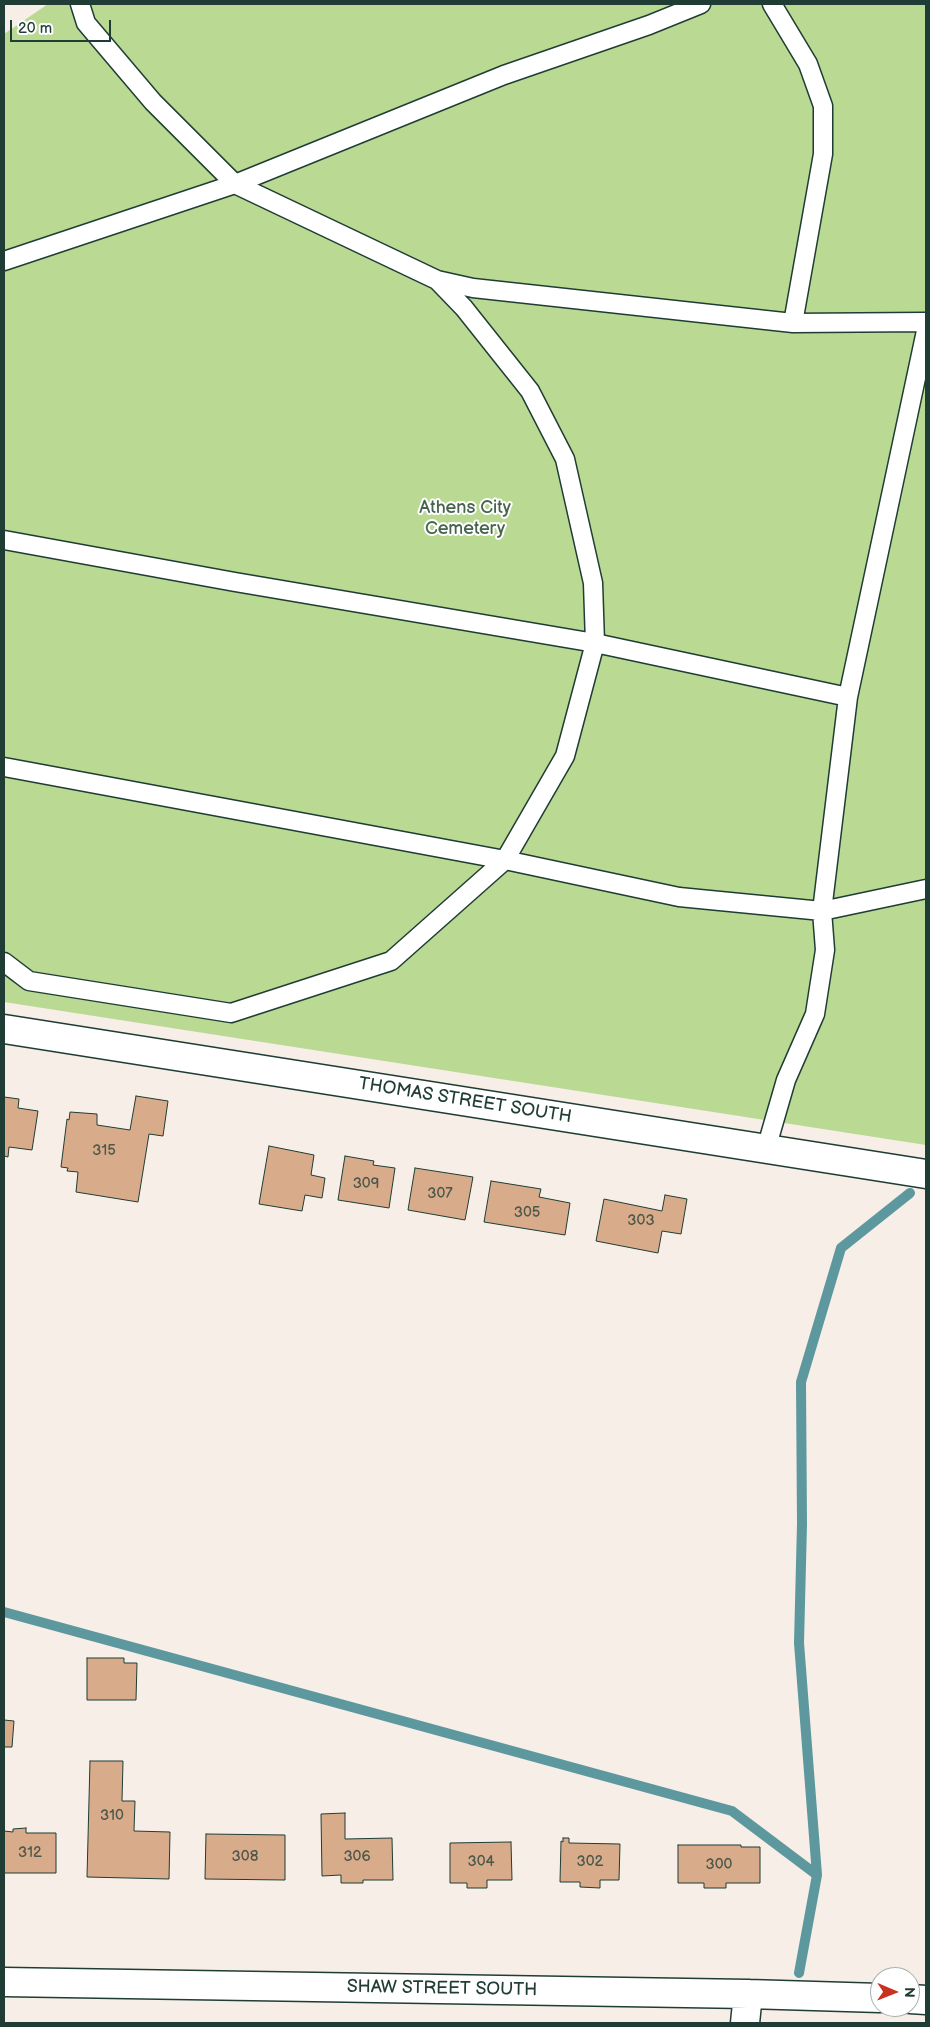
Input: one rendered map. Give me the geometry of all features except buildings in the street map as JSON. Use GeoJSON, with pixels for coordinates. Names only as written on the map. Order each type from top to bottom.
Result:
{"type":"FeatureCollection","features":[{"type":"Feature","properties":{"kind":"street","name":"THOMAS STREET SOUTH"},"geometry":{"type":"LineString","coordinates":[[4,1029],[926,1174]]}},
{"type":"Feature","properties":{"kind":"street","name":"SHAW STREET SOUTH"},"geometry":{"type":"LineString","coordinates":[[4,1982],[870,1998]]}},
{"type":"Feature","properties":{"kind":"street"},"geometry":{"type":"LineString","coordinates":[[746,2023],[748,1994]]}},
{"type":"Feature","properties":{"kind":"lane"},"geometry":{"type":"LineString","coordinates":[[80,4],[86,23],[147,95],[235,184],[437,280],[473,288],[793,323],[926,322]]}},
{"type":"Feature","properties":{"kind":"lane"},"geometry":{"type":"LineString","coordinates":[[4,261],[235,184],[504,75],[649,25],[701,4]]}},
{"type":"Feature","properties":{"kind":"lane"},"geometry":{"type":"LineString","coordinates":[[772,4],[808,64],[823,106],[823,154],[793,323]]}},
{"type":"Feature","properties":{"kind":"lane"},"geometry":{"type":"LineString","coordinates":[[4,962],[29,981],[231,1013],[390,961],[505,860],[565,756],[596,643],[593,583],[565,459],[530,391],[464,308],[437,280]]}},
{"type":"Feature","properties":{"kind":"lane"},"geometry":{"type":"LineString","coordinates":[[766,1149],[786,1080],[815,1014],[825,950],[822,912],[848,697],[926,331]]}},
{"type":"Feature","properties":{"kind":"lane"},"geometry":{"type":"LineString","coordinates":[[4,540],[235,582],[596,643],[848,697]]}},
{"type":"Feature","properties":{"kind":"lane"},"geometry":{"type":"LineString","coordinates":[[4,767],[505,860],[679,897],[822,912],[926,889]]}},
{"type":"Feature","properties":{"kind":"green space","name":"Athens City Cemetery"},"geometry":{"type":"Polygon","coordinates":[[[48,4],[926,4],[926,1145],[4,1002],[4,34],[48,4]]]}},
{"type":"Feature","properties":{"kind":"waterway"},"geometry":{"type":"LineString","coordinates":[[799,1973],[817,1875],[799,1643],[802,1524],[801,1382],[841,1248],[910,1193]]}},
{"type":"Feature","properties":{"kind":"waterway"},"geometry":{"type":"LineString","coordinates":[[4,1612],[732,1811],[817,1875]]}}]}
